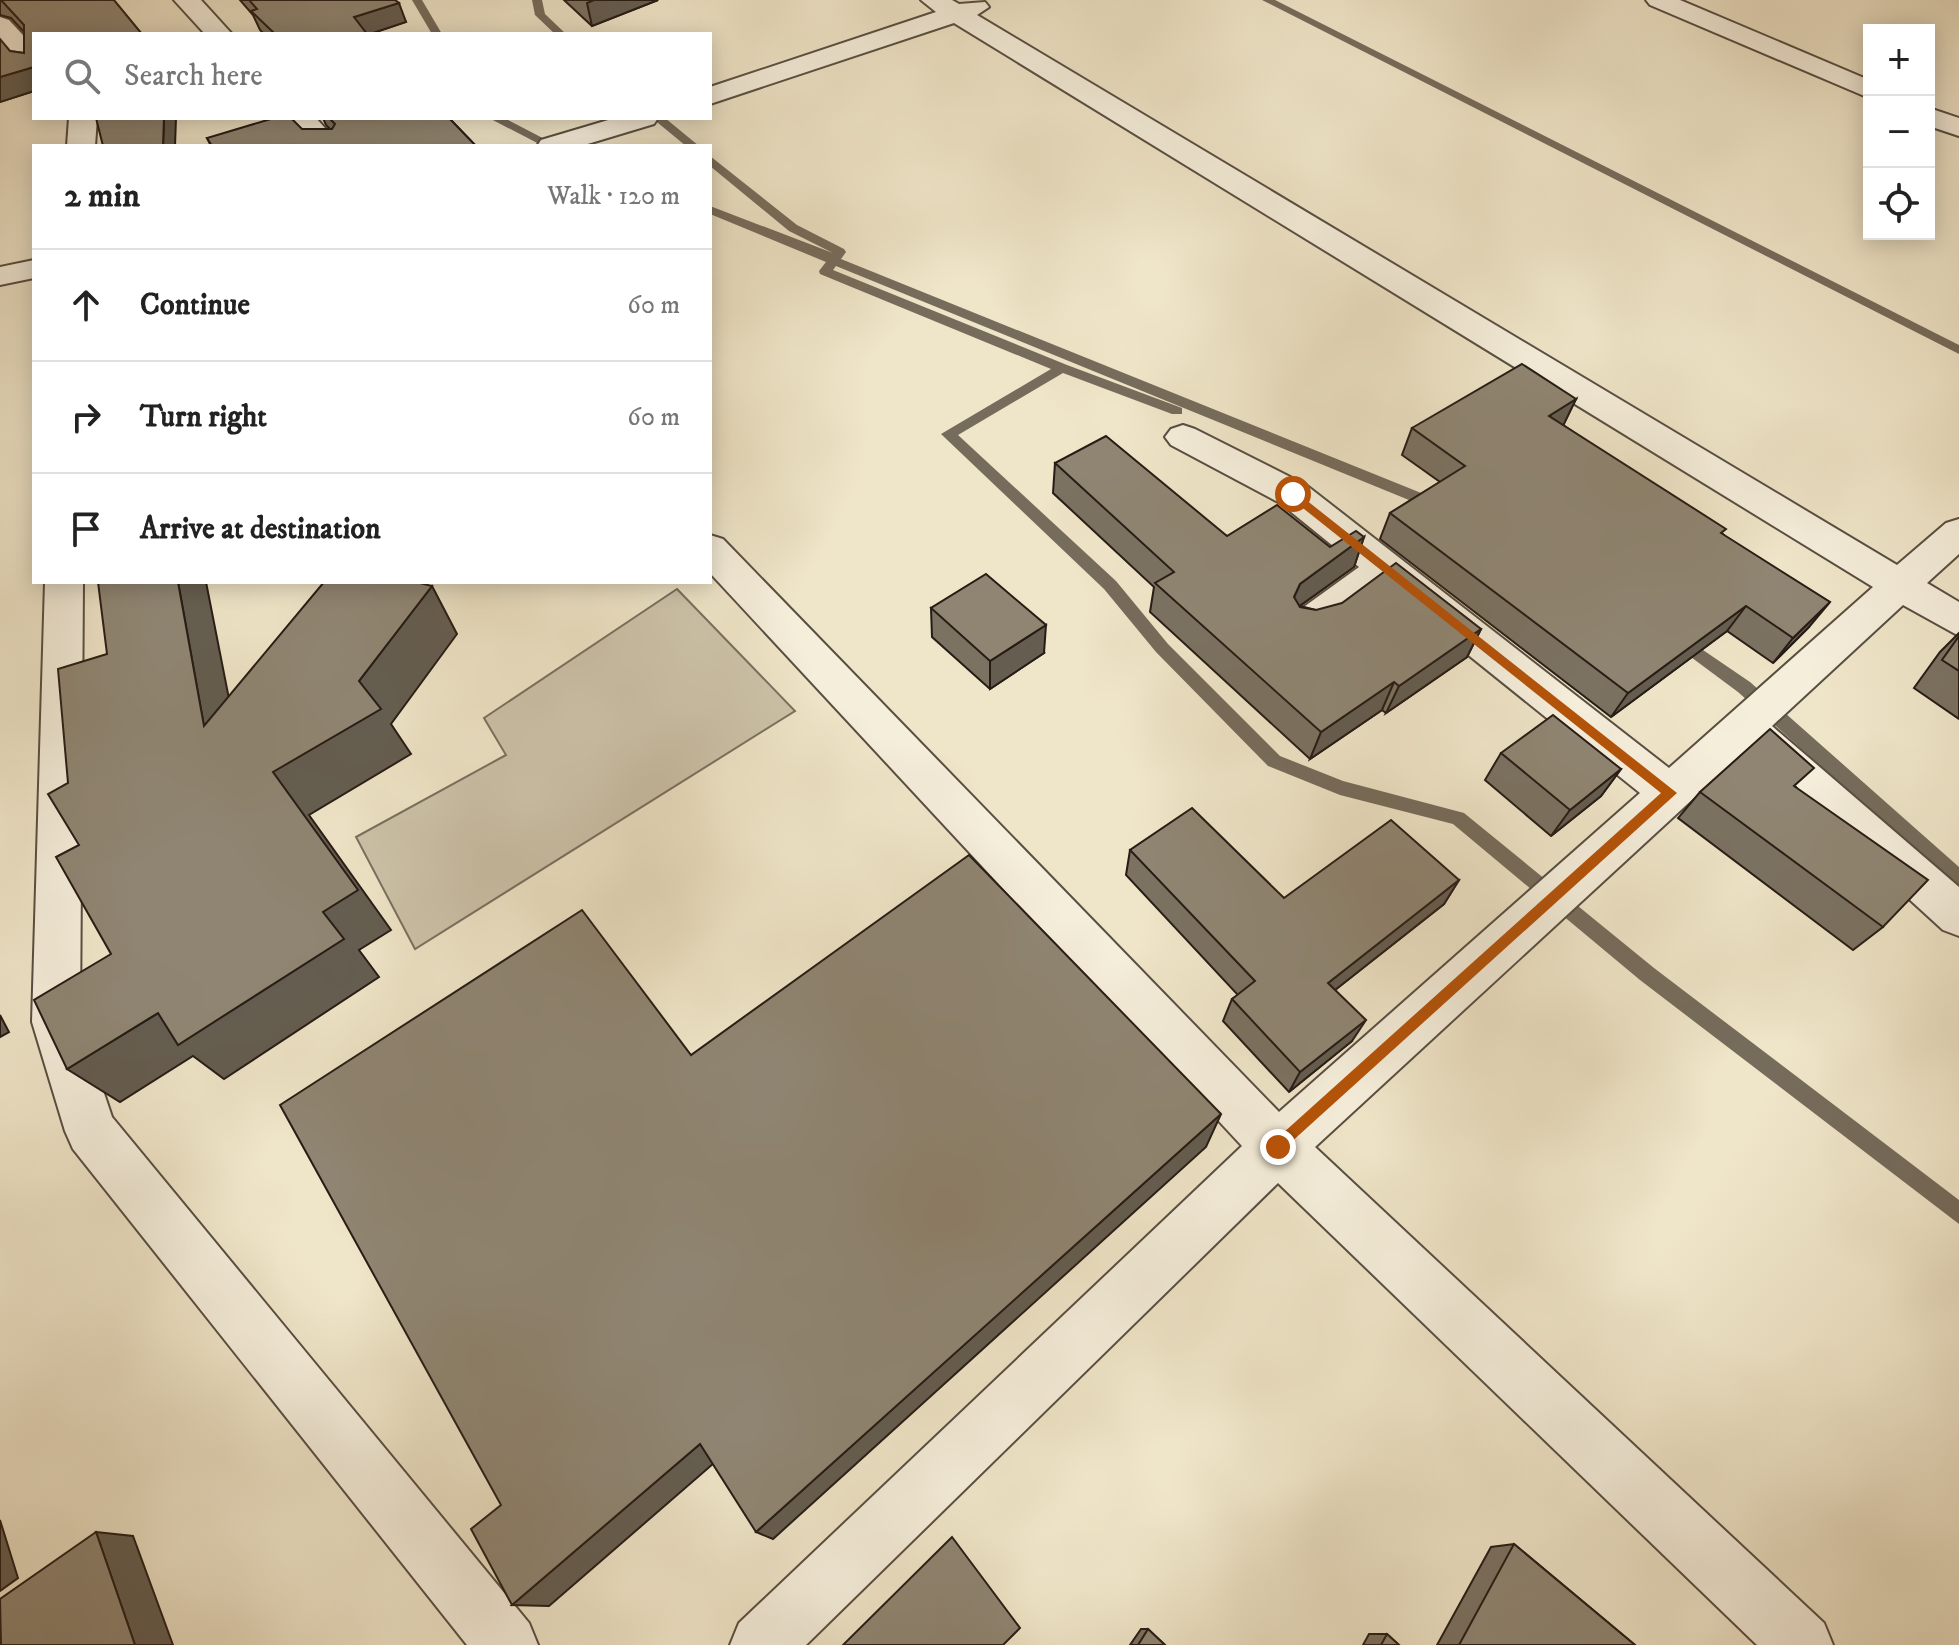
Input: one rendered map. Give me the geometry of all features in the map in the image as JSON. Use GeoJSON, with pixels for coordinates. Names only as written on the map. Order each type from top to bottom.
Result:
{"type":"FeatureCollection","features":[{"type":"Feature","properties":{"kind":"street"},"geometry":{"type":"LineString","coordinates":[[187,0],[217,32]]}},
{"type":"Feature","properties":{"kind":"street"},"geometry":{"type":"LineString","coordinates":[[712,95],[946,7],[993,0]]}},
{"type":"Feature","properties":{"kind":"street"},"geometry":{"type":"LineString","coordinates":[[1659,0],[1863,87]]}},
{"type":"Feature","properties":{"kind":"street"},"geometry":{"type":"LineString","coordinates":[[946,7],[1690,455],[1959,621]]}},
{"type":"Feature","properties":{"kind":"street"},"geometry":{"type":"LineString","coordinates":[[0,25],[32,61]]}},
{"type":"Feature","properties":{"kind":"street"},"geometry":{"type":"LineString","coordinates":[[1935,118],[1959,128]]}},
{"type":"Feature","properties":{"kind":"street"},"geometry":{"type":"LineString","coordinates":[[81,144],[83,120]]}},
{"type":"Feature","properties":{"kind":"street"},"geometry":{"type":"LineString","coordinates":[[302,120],[325,144]]}},
{"type":"Feature","properties":{"kind":"street"},"geometry":{"type":"LineString","coordinates":[[558,144],[637,120]]}},
{"type":"Feature","properties":{"kind":"street"},"geometry":{"type":"LineString","coordinates":[[0,276],[32,269]]}},
{"type":"Feature","properties":{"kind":"street"},"geometry":{"type":"LineString","coordinates":[[1183,437],[1293,494],[1670,793]]}},
{"type":"Feature","properties":{"kind":"street"},"geometry":{"type":"LineString","coordinates":[[761,1645],[1278,1147],[1959,532]]}},
{"type":"Feature","properties":{"kind":"street"},"geometry":{"type":"LineString","coordinates":[[712,551],[1278,1147],[1802,1645]]}},
{"type":"Feature","properties":{"kind":"street"},"geometry":{"type":"LineString","coordinates":[[1308,624],[1385,568]]}},
{"type":"Feature","properties":{"kind":"street"},"geometry":{"type":"LineString","coordinates":[[64,584],[56,1022],[91,1131],[507,1645]]}},
{"type":"Feature","properties":{"kind":"street"},"geometry":{"type":"LineString","coordinates":[[1745,725],[1959,916]]}},
{"type":"Feature","properties":{"kind":"shaded area"},"geometry":{"type":"Polygon","coordinates":[[[677,589],[795,711],[415,949],[356,837],[506,755],[484,718],[677,589]]]}},
{"type":"Feature","properties":{"kind":"building"},"geometry":{"type":"Polygon","coordinates":[[[1,0],[114,0],[140,32],[32,32],[32,68],[0,77],[0,39],[10,51],[24,53],[24,25],[1,0]]]}},
{"type":"Feature","properties":{"kind":"building"},"geometry":{"type":"Polygon","coordinates":[[[249,0],[395,0],[399,3],[354,17],[365,32],[273,32],[251,11],[257,9],[249,0]]]}},
{"type":"Feature","properties":{"kind":"building"},"geometry":{"type":"Polygon","coordinates":[[[96,120],[164,120],[163,144],[102,144],[96,120]]]}},
{"type":"Feature","properties":{"kind":"building"},"geometry":{"type":"Polygon","coordinates":[[[267,120],[293,120],[302,129],[332,129],[335,124],[331,120],[451,120],[474,144],[211,144],[207,138],[267,120]]]}},
{"type":"Feature","properties":{"kind":"building"},"geometry":{"type":"Polygon","coordinates":[[[1522,364],[1576,399],[1549,416],[1726,529],[1721,533],[1830,602],[1793,638],[1746,606],[1628,693],[1390,513],[1465,466],[1412,428],[1522,364]]]}},
{"type":"Feature","properties":{"kind":"building"},"geometry":{"type":"Polygon","coordinates":[[[1106,436],[1227,536],[1277,505],[1330,547],[1356,531],[1364,537],[1300,584],[1294,597],[1300,607],[1316,610],[1342,603],[1396,563],[1481,629],[1399,686],[1394,682],[1321,732],[1155,583],[1174,572],[1055,463],[1106,436]]]}},
{"type":"Feature","properties":{"kind":"building"},"geometry":{"type":"Polygon","coordinates":[[[986,574],[1046,625],[990,661],[931,608],[986,574]]]}},
{"type":"Feature","properties":{"kind":"building"},"geometry":{"type":"Polygon","coordinates":[[[98,584],[178,584],[204,726],[322,584],[432,586],[359,681],[381,709],[273,772],[358,890],[323,912],[344,939],[178,1045],[158,1013],[67,1069],[34,1000],[111,954],[56,857],[79,845],[48,794],[68,783],[58,669],[107,654],[98,584]]]}},
{"type":"Feature","properties":{"kind":"building"},"geometry":{"type":"Polygon","coordinates":[[[1959,636],[1959,671],[1942,660],[1959,636]]]}},
{"type":"Feature","properties":{"kind":"building"},"geometry":{"type":"Polygon","coordinates":[[[1553,715],[1621,769],[1570,810],[1501,753],[1553,715]]]}},
{"type":"Feature","properties":{"kind":"building"},"geometry":{"type":"Polygon","coordinates":[[[1770,729],[1814,768],[1794,786],[1928,880],[1883,927],[1700,792],[1770,729]]]}},
{"type":"Feature","properties":{"kind":"building"},"geometry":{"type":"Polygon","coordinates":[[[1192,808],[1284,898],[1391,820],[1459,880],[1328,983],[1366,1020],[1300,1072],[1232,999],[1255,981],[1130,850],[1192,808]]]}},
{"type":"Feature","properties":{"kind":"building"},"geometry":{"type":"Polygon","coordinates":[[[969,855],[1221,1114],[756,1532],[700,1444],[512,1605],[471,1529],[501,1505],[280,1105],[582,910],[691,1055],[969,855]]]}},
{"type":"Feature","properties":{"kind":"building"},"geometry":{"type":"Polygon","coordinates":[[[96,1532],[135,1645],[1,1645],[0,1599],[96,1532]]]}},
{"type":"Feature","properties":{"kind":"building"},"geometry":{"type":"Polygon","coordinates":[[[952,1537],[1020,1628],[1003,1645],[843,1645],[952,1537]]]}},
{"type":"Feature","properties":{"kind":"building"},"geometry":{"type":"Polygon","coordinates":[[[1514,1544],[1635,1645],[1459,1645],[1514,1544]]]}},
{"type":"Feature","properties":{"kind":"building"},"geometry":{"type":"Polygon","coordinates":[[[1148,1629],[1165,1645],[1138,1645],[1148,1629]]]}},
{"type":"Feature","properties":{"kind":"building"},"geometry":{"type":"Polygon","coordinates":[[[1387,1634],[1399,1645],[1381,1645],[1387,1634]]]}},
{"type":"Feature","properties":{"kind":"waterway"},"geometry":{"type":"LineString","coordinates":[[417,0],[436,32]]}},
{"type":"Feature","properties":{"kind":"waterway"},"geometry":{"type":"LineString","coordinates":[[537,0],[540,15],[559,32]]}},
{"type":"Feature","properties":{"kind":"waterway"},"geometry":{"type":"LineString","coordinates":[[1267,0],[1959,350]]}},
{"type":"Feature","properties":{"kind":"waterway"},"geometry":{"type":"LineString","coordinates":[[499,120],[548,144]]}},
{"type":"Feature","properties":{"kind":"waterway"},"geometry":{"type":"LineString","coordinates":[[660,120],[690,144]]}},
{"type":"Feature","properties":{"kind":"waterway"},"geometry":{"type":"LineString","coordinates":[[712,162],[793,228],[840,252],[834,260]]}},
{"type":"Feature","properties":{"kind":"waterway"},"geometry":{"type":"LineString","coordinates":[[712,211],[834,260]]}},
{"type":"Feature","properties":{"kind":"waterway"},"geometry":{"type":"LineString","coordinates":[[834,260],[1436,505]]}},
{"type":"Feature","properties":{"kind":"waterway"},"geometry":{"type":"LineString","coordinates":[[834,260],[825,271],[1062,368]]}},
{"type":"Feature","properties":{"kind":"waterway"},"geometry":{"type":"LineString","coordinates":[[1062,368],[1177,411]]}},
{"type":"Feature","properties":{"kind":"waterway"},"geometry":{"type":"LineString","coordinates":[[1062,368],[948,434],[1110,585],[1162,648],[1274,761],[1340,788],[1458,818],[1647,974],[1959,1213]]}},
{"type":"Feature","properties":{"kind":"waterway"},"geometry":{"type":"LineString","coordinates":[[1678,639],[1744,687],[1959,878]]}},
{"type":"Feature","properties":{"kind":"route"},"geometry":{"type":"LineString","coordinates":[[1278,1147],[1670,793],[1293,494]]}}]}
